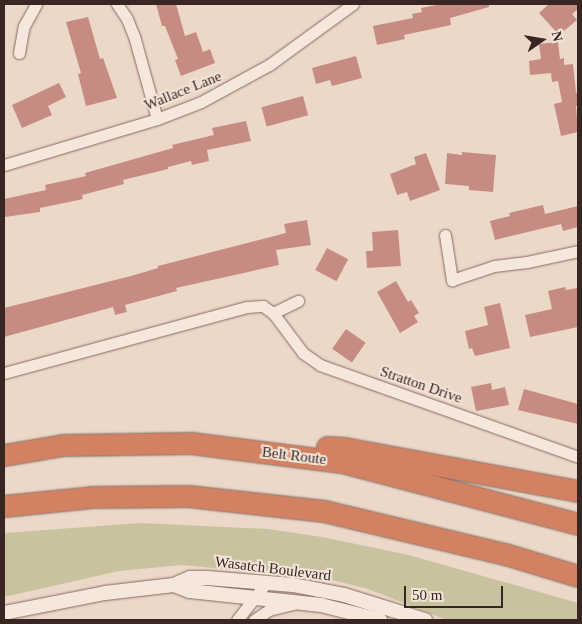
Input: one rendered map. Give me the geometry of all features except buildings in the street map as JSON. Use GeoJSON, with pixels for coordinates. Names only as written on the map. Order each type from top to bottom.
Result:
{"type":"FeatureCollection","features":[{"type":"Feature","properties":{"kind":"highway","name":"Belt Route"},"geometry":{"type":"LineString","coordinates":[[4,455],[63,445],[191,444],[342,462],[493,500],[578,524]]}},
{"type":"Feature","properties":{"kind":"highway"},"geometry":{"type":"LineString","coordinates":[[191,444],[344,448],[578,491]]}},
{"type":"Feature","properties":{"kind":"highway"},"geometry":{"type":"LineString","coordinates":[[4,506],[92,497],[188,496],[324,511],[505,554],[578,576]]}},
{"type":"Feature","properties":{"kind":"street"},"geometry":{"type":"LineString","coordinates":[[19,53],[24,26],[36,4]]}},
{"type":"Feature","properties":{"kind":"street"},"geometry":{"type":"LineString","coordinates":[[117,4],[127,19],[134,36],[158,119]]}},
{"type":"Feature","properties":{"kind":"street","name":"Wallace Lane"},"geometry":{"type":"LineString","coordinates":[[4,165],[158,119],[201,102],[246,79],[289,51],[353,4]]}},
{"type":"Feature","properties":{"kind":"street"},"geometry":{"type":"LineString","coordinates":[[445,235],[452,280],[494,266],[527,262],[578,251]]}},
{"type":"Feature","properties":{"kind":"street"},"geometry":{"type":"LineString","coordinates":[[4,373],[247,307],[263,306],[274,312],[298,301]]}},
{"type":"Feature","properties":{"kind":"street","name":"Stratton Drive"},"geometry":{"type":"LineString","coordinates":[[274,312],[302,353],[320,364],[578,457]]}},
{"type":"Feature","properties":{"kind":"street","name":"Wasatch Boulevard"},"geometry":{"type":"LineString","coordinates":[[4,613],[105,593],[174,585],[190,578],[293,585],[344,595],[426,620]]}},
{"type":"Feature","properties":{"kind":"street"},"geometry":{"type":"LineString","coordinates":[[236,620],[266,583]]}},
{"type":"Feature","properties":{"kind":"street","name":"Wasatch Boulevard"},"geometry":{"type":"LineString","coordinates":[[174,585],[190,591],[299,602],[380,620]]}},
{"type":"Feature","properties":{"kind":"street"},"geometry":{"type":"LineString","coordinates":[[254,620],[269,610],[299,602]]}},
{"type":"Feature","properties":{"kind":"shaded area"},"geometry":{"type":"Polygon","coordinates":[[[141,523],[268,529],[322,537],[409,555],[578,603],[578,620],[447,620],[368,589],[328,579],[182,565],[119,571],[4,597],[4,533],[141,523]]]}}]}
